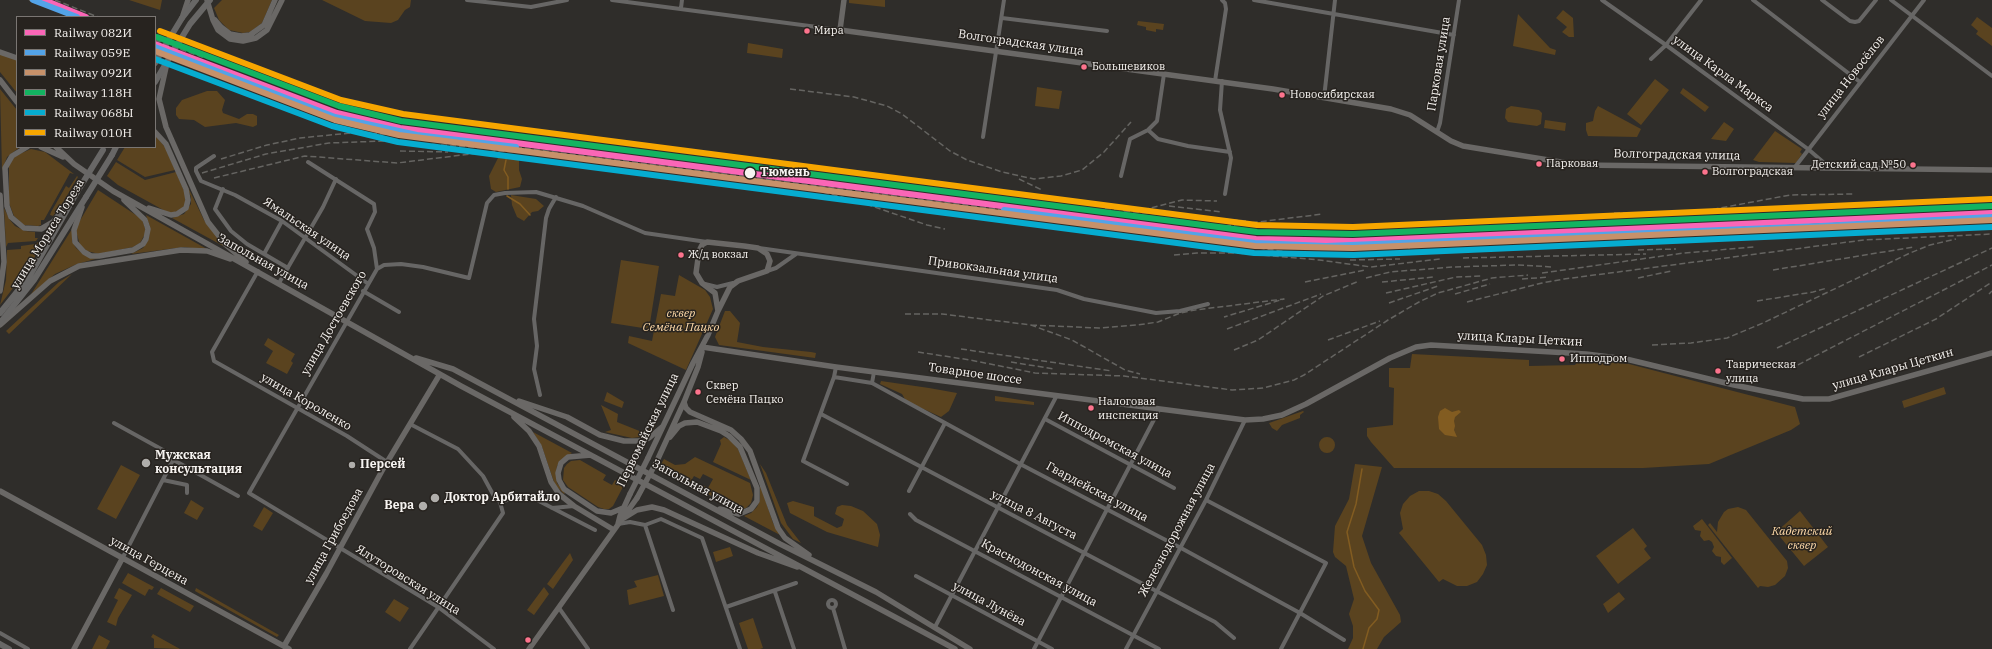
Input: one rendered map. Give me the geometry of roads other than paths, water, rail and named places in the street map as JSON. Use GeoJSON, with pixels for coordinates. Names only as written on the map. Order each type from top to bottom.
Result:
{"type":"FeatureCollection","features":[{"type":"Feature","properties":{"kind":"main road"},"geometry":{"type":"LineString","coordinates":[[156,61],[182,18],[196,0]]}},
{"type":"Feature","properties":{"kind":"main road"},"geometry":{"type":"LineString","coordinates":[[156,80],[190,24],[209,0]]}},
{"type":"Feature","properties":{"kind":"main road","name":"улица Мориса Тореза"},"geometry":{"type":"LineString","coordinates":[[0,313],[29,277],[104,148]]}},
{"type":"Feature","properties":{"kind":"main road","name":"улица Мориса Тореза"},"geometry":{"type":"LineString","coordinates":[[0,324],[34,280],[117,148]]}},
{"type":"Feature","properties":{"kind":"main road"},"geometry":{"type":"LineString","coordinates":[[0,644],[9,649]]}},
{"type":"Feature","properties":{"kind":"street"},"geometry":{"type":"LineString","coordinates":[[182,18],[188,0]]}},
{"type":"Feature","properties":{"kind":"street"},"geometry":{"type":"LineString","coordinates":[[209,0],[211,13],[216,28],[223,36],[233,40],[248,41],[260,36],[267,30],[282,0]]}},
{"type":"Feature","properties":{"kind":"street"},"geometry":{"type":"LineString","coordinates":[[211,13],[219,25],[227,32],[237,36],[246,36],[254,33],[264,25],[275,0]]}},
{"type":"Feature","properties":{"kind":"street"},"geometry":{"type":"LineString","coordinates":[[467,0],[532,7],[567,0]]}},
{"type":"Feature","properties":{"kind":"street","name":"Волгоградская улица"},"geometry":{"type":"LineString","coordinates":[[612,0],[997,50],[1324,98],[1410,115],[1463,146],[1579,165],[1992,170]]}},
{"type":"Feature","properties":{"kind":"street"},"geometry":{"type":"LineString","coordinates":[[681,8],[682,0]]}},
{"type":"Feature","properties":{"kind":"street"},"geometry":{"type":"LineString","coordinates":[[840,30],[844,0]]}},
{"type":"Feature","properties":{"kind":"street"},"geometry":{"type":"LineString","coordinates":[[982,137],[1004,0]]}},
{"type":"Feature","properties":{"kind":"street"},"geometry":{"type":"LineString","coordinates":[[1254,0],[1334,13],[1454,36]]}},
{"type":"Feature","properties":{"kind":"street"},"geometry":{"type":"LineString","coordinates":[[1324,98],[1335,0]]}},
{"type":"Feature","properties":{"kind":"street","name":"Парковая улица"},"geometry":{"type":"LineString","coordinates":[[1438,132],[1459,0]]}},
{"type":"Feature","properties":{"kind":"street","name":"улица Карла Маркса"},"geometry":{"type":"LineString","coordinates":[[1602,0],[1808,149],[1830,168]]}},
{"type":"Feature","properties":{"kind":"street"},"geometry":{"type":"LineString","coordinates":[[1651,59],[1666,45],[1701,0]]}},
{"type":"Feature","properties":{"kind":"street"},"geometry":{"type":"LineString","coordinates":[[1753,0],[1860,82]]}},
{"type":"Feature","properties":{"kind":"street"},"geometry":{"type":"LineString","coordinates":[[1822,0],[1850,21],[1855,22],[1859,21],[1876,0]]}},
{"type":"Feature","properties":{"kind":"street"},"geometry":{"type":"LineString","coordinates":[[1891,0],[1992,76]]}},
{"type":"Feature","properties":{"kind":"street","name":"улица Новосёлов"},"geometry":{"type":"LineString","coordinates":[[1795,167],[1924,0]]}},
{"type":"Feature","properties":{"kind":"street"},"geometry":{"type":"LineString","coordinates":[[1215,81],[1226,9],[1224,2]]}},
{"type":"Feature","properties":{"kind":"street"},"geometry":{"type":"LineString","coordinates":[[1002,18],[1107,31]]}},
{"type":"Feature","properties":{"kind":"street"},"geometry":{"type":"LineString","coordinates":[[0,52],[16,58]]}},
{"type":"Feature","properties":{"kind":"street"},"geometry":{"type":"LineString","coordinates":[[156,58],[160,54]]}},
{"type":"Feature","properties":{"kind":"street"},"geometry":{"type":"LineString","coordinates":[[134,203],[171,215],[180,213],[186,208],[188,200],[183,174],[166,127],[160,105],[160,90],[168,59]]}},
{"type":"Feature","properties":{"kind":"street"},"geometry":{"type":"LineString","coordinates":[[1121,176],[1130,140],[1148,130],[1157,121],[1164,74]]}},
{"type":"Feature","properties":{"kind":"street"},"geometry":{"type":"LineString","coordinates":[[0,80],[16,101]]}},
{"type":"Feature","properties":{"kind":"street"},"geometry":{"type":"LineString","coordinates":[[1222,82],[1220,110],[1231,158],[1225,194]]}},
{"type":"Feature","properties":{"kind":"street"},"geometry":{"type":"LineString","coordinates":[[1148,130],[1158,139],[1188,146],[1230,152]]}},
{"type":"Feature","properties":{"kind":"street"},"geometry":{"type":"LineString","coordinates":[[156,133],[166,144],[208,222],[226,245],[252,268]]}},
{"type":"Feature","properties":{"kind":"street"},"geometry":{"type":"LineString","coordinates":[[25,148],[12,156],[5,168],[7,206],[14,220],[27,229],[44,228],[56,219],[75,196]]}},
{"type":"Feature","properties":{"kind":"street"},"geometry":{"type":"LineString","coordinates":[[43,148],[68,159]]}},
{"type":"Feature","properties":{"kind":"street"},"geometry":{"type":"LineString","coordinates":[[57,148],[68,159]]}},
{"type":"Feature","properties":{"kind":"street","name":"Ямальская улица"},"geometry":{"type":"LineString","coordinates":[[214,156],[196,170],[200,181],[223,189],[282,221],[306,237],[367,283]]}},
{"type":"Feature","properties":{"kind":"street","name":"Запольная улица"},"geometry":{"type":"LineString","coordinates":[[68,159],[113,191],[440,374],[955,649]]}},
{"type":"Feature","properties":{"kind":"street"},"geometry":{"type":"LineString","coordinates":[[308,162],[371,201],[376,208],[366,229],[374,248],[377,269],[384,265],[400,264],[423,267],[469,278],[487,203],[494,195],[526,191],[556,197],[582,206],[645,233],[707,242]]}},
{"type":"Feature","properties":{"kind":"street"},"geometry":{"type":"LineString","coordinates":[[279,283],[306,237],[336,179]]}},
{"type":"Feature","properties":{"kind":"street"},"geometry":{"type":"LineString","coordinates":[[223,189],[216,207],[218,214],[235,235],[288,268]]}},
{"type":"Feature","properties":{"kind":"street"},"geometry":{"type":"LineString","coordinates":[[84,201],[74,235],[75,242],[80,250],[95,256],[134,250],[146,239],[147,223],[142,215],[113,191]]}},
{"type":"Feature","properties":{"kind":"street"},"geometry":{"type":"LineString","coordinates":[[0,195],[4,262],[0,291]]}},
{"type":"Feature","properties":{"kind":"street"},"geometry":{"type":"LineString","coordinates":[[540,395],[534,369],[537,346],[534,319],[546,218],[556,197]]}},
{"type":"Feature","properties":{"kind":"street"},"geometry":{"type":"LineString","coordinates":[[264,254],[282,221]]}},
{"type":"Feature","properties":{"kind":"street"},"geometry":{"type":"LineString","coordinates":[[707,242],[698,251],[696,273],[702,283],[715,293],[718,311]]}},
{"type":"Feature","properties":{"kind":"street","name":"Привокзальная улица"},"geometry":{"type":"LineString","coordinates":[[707,242],[1057,290],[1084,299],[1156,313],[1180,311],[1208,304]]}},
{"type":"Feature","properties":{"kind":"street"},"geometry":{"type":"LineString","coordinates":[[758,248],[769,257],[767,271]]}},
{"type":"Feature","properties":{"kind":"street"},"geometry":{"type":"LineString","coordinates":[[0,324],[50,281],[78,266],[181,250],[207,252],[242,262]]}},
{"type":"Feature","properties":{"kind":"street"},"geometry":{"type":"LineString","coordinates":[[702,283],[717,286],[738,281],[776,268],[796,254]]}},
{"type":"Feature","properties":{"kind":"street","name":"улица Достоевского"},"geometry":{"type":"LineString","coordinates":[[297,409],[367,283],[377,269]]}},
{"type":"Feature","properties":{"kind":"street","name":"улица Короленко"},"geometry":{"type":"LineString","coordinates":[[258,271],[212,352],[214,361],[347,436],[387,462]]}},
{"type":"Feature","properties":{"kind":"street"},"geometry":{"type":"LineString","coordinates":[[718,311],[730,287],[738,281]]}},
{"type":"Feature","properties":{"kind":"street"},"geometry":{"type":"LineString","coordinates":[[363,291],[400,312]]}},
{"type":"Feature","properties":{"kind":"street","name":"Первомайская улица"},"geometry":{"type":"LineString","coordinates":[[618,524],[623,508],[665,424],[718,311]]}},
{"type":"Feature","properties":{"kind":"street","name":"улица Клары Цеткин"},"geometry":{"type":"LineString","coordinates":[[1245,420],[1263,419],[1282,415],[1296,409],[1390,358],[1416,347],[1431,345],[1586,354],[1626,359],[1734,385],[1803,399],[1829,399],[1992,353]]}},
{"type":"Feature","properties":{"kind":"street","name":"Первомайская улица"},"geometry":{"type":"LineString","coordinates":[[529,649],[637,498],[670,437],[698,367],[702,347]]}},
{"type":"Feature","properties":{"kind":"street","name":"Товарное шоссе"},"geometry":{"type":"LineString","coordinates":[[702,347],[1056,397],[1245,420]]}},
{"type":"Feature","properties":{"kind":"street","name":"Запольная улица"},"geometry":{"type":"LineString","coordinates":[[410,357],[448,366],[780,544],[814,559],[876,592],[970,649]]}},
{"type":"Feature","properties":{"kind":"street"},"geometry":{"type":"LineString","coordinates":[[836,367],[834,377],[803,461],[847,484]]}},
{"type":"Feature","properties":{"kind":"street"},"geometry":{"type":"LineString","coordinates":[[872,383],[874,372]]}},
{"type":"Feature","properties":{"kind":"street","name":"улица Грибоедова"},"geometry":{"type":"LineString","coordinates":[[286,647],[387,462],[440,374]]}},
{"type":"Feature","properties":{"kind":"street","name":"Гвардейская улица"},"geometry":{"type":"LineString","coordinates":[[834,377],[872,383],[1022,465],[1300,613],[1344,640]]}},
{"type":"Feature","properties":{"kind":"street"},"geometry":{"type":"LineString","coordinates":[[503,395],[567,417],[600,435],[624,441],[639,441],[649,438],[665,424]]}},
{"type":"Feature","properties":{"kind":"street"},"geometry":{"type":"LineString","coordinates":[[935,627],[1022,465],[1056,397]]}},
{"type":"Feature","properties":{"kind":"street"},"geometry":{"type":"LineString","coordinates":[[684,402],[686,408],[690,412],[731,430],[741,439],[750,452],[778,528],[785,538],[814,559]]}},
{"type":"Feature","properties":{"kind":"street"},"geometry":{"type":"LineString","coordinates":[[499,406],[529,431],[538,446],[554,488],[574,506],[614,530]]}},
{"type":"Feature","properties":{"kind":"street","name":"Ялуторовская улица"},"geometry":{"type":"LineString","coordinates":[[297,409],[248,493],[438,607],[494,649]]}},
{"type":"Feature","properties":{"kind":"street"},"geometry":{"type":"LineString","coordinates":[[1034,649],[1160,410]]}},
{"type":"Feature","properties":{"kind":"street","name":"улица 8 Августа"},"geometry":{"type":"LineString","coordinates":[[821,414],[1215,622],[1234,638]]}},
{"type":"Feature","properties":{"kind":"street","name":"Ипподромская улица"},"geometry":{"type":"LineString","coordinates":[[1045,419],[1132,464],[1174,488]]}},
{"type":"Feature","properties":{"kind":"street","name":"Железнодорожная улица"},"geometry":{"type":"LineString","coordinates":[[1126,649],[1206,500],[1245,420]]}},
{"type":"Feature","properties":{"kind":"street"},"geometry":{"type":"LineString","coordinates":[[670,437],[679,426],[685,423],[697,422],[721,431],[729,436],[740,447],[757,488],[757,501],[751,510],[739,514],[715,508]]}},
{"type":"Feature","properties":{"kind":"street"},"geometry":{"type":"LineString","coordinates":[[114,423],[172,455],[173,460],[238,496]]}},
{"type":"Feature","properties":{"kind":"street"},"geometry":{"type":"LineString","coordinates":[[909,491],[945,423]]}},
{"type":"Feature","properties":{"kind":"street"},"geometry":{"type":"LineString","coordinates":[[410,424],[458,449],[482,476],[495,498],[500,502],[503,513],[410,649]]}},
{"type":"Feature","properties":{"kind":"street"},"geometry":{"type":"LineString","coordinates":[[592,455],[568,457],[561,463],[558,473],[559,480],[564,489],[597,511],[611,513],[623,508]]}},
{"type":"Feature","properties":{"kind":"street"},"geometry":{"type":"LineString","coordinates":[[74,649],[173,460]]}},
{"type":"Feature","properties":{"kind":"street"},"geometry":{"type":"LineString","coordinates":[[163,480],[187,485],[186,493]]}},
{"type":"Feature","properties":{"kind":"street","name":"улица Герцена"},"geometry":{"type":"LineString","coordinates":[[0,491],[122,559],[286,647]]}},
{"type":"Feature","properties":{"kind":"street"},"geometry":{"type":"LineString","coordinates":[[500,502],[518,497],[529,498],[595,530]]}},
{"type":"Feature","properties":{"kind":"street"},"geometry":{"type":"LineString","coordinates":[[1206,500],[1326,564],[1281,649]]}},
{"type":"Feature","properties":{"kind":"street"},"geometry":{"type":"LineString","coordinates":[[551,508],[574,506]]}},
{"type":"Feature","properties":{"kind":"street"},"geometry":{"type":"LineString","coordinates":[[624,518],[637,510],[652,508],[664,510],[758,553],[809,571]]}},
{"type":"Feature","properties":{"kind":"street","name":"Краснодонская улица"},"geometry":{"type":"LineString","coordinates":[[910,514],[916,520],[1062,596],[1159,649]]}},
{"type":"Feature","properties":{"kind":"street"},"geometry":{"type":"LineString","coordinates":[[618,524],[630,522],[645,525],[661,519],[702,538],[740,649]]}},
{"type":"Feature","properties":{"kind":"street"},"geometry":{"type":"LineString","coordinates":[[645,525],[673,610]]}},
{"type":"Feature","properties":{"kind":"street","name":"улица Лунёва"},"geometry":{"type":"LineString","coordinates":[[916,576],[1052,649]]}},
{"type":"Feature","properties":{"kind":"street"},"geometry":{"type":"LineString","coordinates":[[726,607],[775,592],[796,583]]}},
{"type":"Feature","properties":{"kind":"street"},"geometry":{"type":"LineString","coordinates":[[775,592],[794,649]]}},
{"type":"Feature","properties":{"kind":"street"},"geometry":{"type":"LineString","coordinates":[[559,608],[588,649]]}},
{"type":"Feature","properties":{"kind":"street"},"geometry":{"type":"LineString","coordinates":[[833,608],[845,649]]}},
{"type":"Feature","properties":{"kind":"street"},"geometry":{"type":"LineString","coordinates":[[0,633],[28,649]]}},
{"type":"Feature","properties":{"kind":"waterway"},"geometry":{"type":"LineString","coordinates":[[506,160],[504,170],[508,177],[508,189]]}},
{"type":"Feature","properties":{"kind":"waterway"},"geometry":{"type":"LineString","coordinates":[[507,196],[520,204],[530,215]]}},
{"type":"Feature","properties":{"kind":"waterway"},"geometry":{"type":"LineString","coordinates":[[1409,248],[1410,244]]}},
{"type":"Feature","properties":{"kind":"waterway"},"geometry":{"type":"LineString","coordinates":[[1362,469],[1356,504],[1347,532],[1354,567],[1365,591],[1379,610],[1377,619],[1369,628],[1363,649]]}},
{"type":"Feature","properties":{"kind":"railway"},"geometry":{"type":"LineString","coordinates":[[29,0],[55,9]]}},
{"type":"Feature","properties":{"kind":"railway"},"geometry":{"type":"LineString","coordinates":[[55,0],[95,16]]}},
{"type":"Feature","properties":{"kind":"railway"},"geometry":{"type":"LineString","coordinates":[[156,40],[202,57],[244,69]]}},
{"type":"Feature","properties":{"kind":"railway"},"geometry":{"type":"LineString","coordinates":[[201,76],[309,119],[351,130]]}},
{"type":"Feature","properties":{"kind":"railway"},"geometry":{"type":"LineString","coordinates":[[790,89],[854,97],[887,106],[902,114],[950,151],[967,160],[1002,172],[1034,179],[1061,176],[1082,170],[1104,152],[1131,122]]}},
{"type":"Feature","properties":{"kind":"railway"},"geometry":{"type":"LineString","coordinates":[[221,159],[267,145],[300,138],[351,133],[417,135]]}},
{"type":"Feature","properties":{"kind":"railway"},"geometry":{"type":"LineString","coordinates":[[202,173],[266,154],[329,143],[384,141],[486,148]]}},
{"type":"Feature","properties":{"kind":"railway"},"geometry":{"type":"LineString","coordinates":[[516,147],[1004,210]]}},
{"type":"Feature","properties":{"kind":"railway"},"geometry":{"type":"LineString","coordinates":[[400,151],[448,152]]}},
{"type":"Feature","properties":{"kind":"railway"},"geometry":{"type":"LineString","coordinates":[[214,178],[305,156],[397,163],[495,151],[523,152]]}},
{"type":"Feature","properties":{"kind":"railway"},"geometry":{"type":"LineString","coordinates":[[1019,179],[1042,190]]}},
{"type":"Feature","properties":{"kind":"railway"},"geometry":{"type":"LineString","coordinates":[[823,192],[860,202],[927,225],[945,229]]}},
{"type":"Feature","properties":{"kind":"railway"},"geometry":{"type":"LineString","coordinates":[[1614,213],[1688,214],[1790,195],[1854,194]]}},
{"type":"Feature","properties":{"kind":"railway"},"geometry":{"type":"LineString","coordinates":[[1143,210],[1182,200],[1217,201]]}},
{"type":"Feature","properties":{"kind":"railway"},"geometry":{"type":"LineString","coordinates":[[1736,210],[1864,204]]}},
{"type":"Feature","properties":{"kind":"railway"},"geometry":{"type":"LineString","coordinates":[[1169,206],[1222,212]]}},
{"type":"Feature","properties":{"kind":"railway"},"geometry":{"type":"LineString","coordinates":[[1105,208],[1129,211]]}},
{"type":"Feature","properties":{"kind":"railway"},"geometry":{"type":"LineString","coordinates":[[1124,211],[1246,221]]}},
{"type":"Feature","properties":{"kind":"railway"},"geometry":{"type":"LineString","coordinates":[[1225,226],[1323,214]]}},
{"type":"Feature","properties":{"kind":"railway"},"geometry":{"type":"LineString","coordinates":[[1467,302],[1564,279],[1864,240],[1992,234]]}},
{"type":"Feature","properties":{"kind":"railway"},"geometry":{"type":"LineString","coordinates":[[1652,345],[1691,343],[1727,338],[1763,323],[1910,253],[1930,245],[1956,239]]}},
{"type":"Feature","properties":{"kind":"railway"},"geometry":{"type":"LineString","coordinates":[[1223,243],[1295,253]]}},
{"type":"Feature","properties":{"kind":"railway"},"geometry":{"type":"LineString","coordinates":[[1542,273],[1684,253],[1754,247]]}},
{"type":"Feature","properties":{"kind":"railway"},"geometry":{"type":"LineString","coordinates":[[1773,270],[1914,247]]}},
{"type":"Feature","properties":{"kind":"railway"},"geometry":{"type":"LineString","coordinates":[[1777,348],[1992,248]]}},
{"type":"Feature","properties":{"kind":"railway"},"geometry":{"type":"LineString","coordinates":[[1638,250],[1676,249]]}},
{"type":"Feature","properties":{"kind":"railway"},"geometry":{"type":"LineString","coordinates":[[1174,255],[1197,253],[1238,253],[1319,260],[1371,267],[1440,259]]}},
{"type":"Feature","properties":{"kind":"railway"},"geometry":{"type":"LineString","coordinates":[[1463,258],[1646,254]]}},
{"type":"Feature","properties":{"kind":"railway"},"geometry":{"type":"LineString","coordinates":[[1350,260],[1400,259]]}},
{"type":"Feature","properties":{"kind":"railway"},"geometry":{"type":"LineString","coordinates":[[1366,278],[1390,272],[1452,267],[1518,265],[1553,267]]}},
{"type":"Feature","properties":{"kind":"railway"},"geometry":{"type":"LineString","coordinates":[[1790,369],[1992,265]]}},
{"type":"Feature","properties":{"kind":"railway"},"geometry":{"type":"LineString","coordinates":[[1305,282],[1365,270]]}},
{"type":"Feature","properties":{"kind":"railway"},"geometry":{"type":"LineString","coordinates":[[1638,278],[1671,271]]}},
{"type":"Feature","properties":{"kind":"railway"},"geometry":{"type":"LineString","coordinates":[[918,352],[970,360],[1035,373],[1124,376],[1232,390],[1263,388],[1294,380],[1304,375],[1388,320],[1438,293],[1492,278],[1528,275]]}},
{"type":"Feature","properties":{"kind":"railway"},"geometry":{"type":"LineString","coordinates":[[1386,293],[1456,277],[1482,276]]}},
{"type":"Feature","properties":{"kind":"railway"},"geometry":{"type":"LineString","coordinates":[[1382,282],[1434,277]]}},
{"type":"Feature","properties":{"kind":"railway"},"geometry":{"type":"LineString","coordinates":[[1522,279],[1549,277]]}},
{"type":"Feature","properties":{"kind":"railway"},"geometry":{"type":"LineString","coordinates":[[1234,350],[1258,340],[1323,296],[1359,281]]}},
{"type":"Feature","properties":{"kind":"railway"},"geometry":{"type":"LineString","coordinates":[[1859,357],[1936,319],[1992,282]]}},
{"type":"Feature","properties":{"kind":"railway"},"geometry":{"type":"LineString","coordinates":[[1455,294],[1490,284]]}},
{"type":"Feature","properties":{"kind":"railway"},"geometry":{"type":"LineString","coordinates":[[1389,303],[1438,286]]}},
{"type":"Feature","properties":{"kind":"railway"},"geometry":{"type":"LineString","coordinates":[[1757,301],[1813,292],[1827,288]]}},
{"type":"Feature","properties":{"kind":"railway"},"geometry":{"type":"LineString","coordinates":[[1989,294],[1992,291]]}},
{"type":"Feature","properties":{"kind":"railway"},"geometry":{"type":"LineString","coordinates":[[1227,329],[1321,294]]}},
{"type":"Feature","properties":{"kind":"railway"},"geometry":{"type":"LineString","coordinates":[[1031,325],[1099,328],[1137,325],[1158,322],[1180,313],[1195,310],[1284,299],[1224,317]]}},
{"type":"Feature","properties":{"kind":"railway"},"geometry":{"type":"LineString","coordinates":[[905,314],[942,314],[1031,325],[1072,340],[1125,370],[1140,374]]}},
{"type":"Feature","properties":{"kind":"railway"},"geometry":{"type":"LineString","coordinates":[[1328,340],[1380,321]]}},
{"type":"Feature","properties":{"kind":"railway"},"geometry":{"type":"LineString","coordinates":[[961,349],[1112,371]]}},
{"type":"Feature","properties":{"kind":"railway"},"geometry":{"type":"LineString","coordinates":[[1011,362],[1054,369]]}},
{"type":"Feature","properties":{"kind":"rail line","name":"059Е"},"geometry":{"type":"LineString","coordinates":[[33,0],[74,16]]}},
{"type":"Feature","properties":{"kind":"rail line","name":"082И"},"geometry":{"type":"LineString","coordinates":[[44,0],[84,16]]}},
{"type":"Feature","properties":{"kind":"rail line","name":"010Н"},"geometry":{"type":"LineString","coordinates":[[160,31],[341,100],[403,114],[1257,225],[1353,227],[1991,199]]}},
{"type":"Feature","properties":{"kind":"rail line","name":"118Н"},"geometry":{"type":"LineString","coordinates":[[157,37],[339,106],[401,121],[1257,232],[1353,234],[1992,206]]}},
{"type":"Feature","properties":{"kind":"rail line","name":"082И"},"geometry":{"type":"LineString","coordinates":[[156,44],[337,113],[400,128],[1256,239],[1353,241],[1992,213]]}},
{"type":"Feature","properties":{"kind":"rail line","name":"059Е"},"geometry":{"type":"LineString","coordinates":[[156,47],[335,117],[417,135],[516,147]]}},
{"type":"Feature","properties":{"kind":"rail line","name":"092И"},"geometry":{"type":"LineString","coordinates":[[156,51],[335,120],[399,135],[1255,246],[1353,248],[1992,220]]}},
{"type":"Feature","properties":{"kind":"rail line","name":"068Ы"},"geometry":{"type":"LineString","coordinates":[[156,59],[332,126],[398,142],[1254,253],[1354,255],[1992,227]]}},
{"type":"Feature","properties":{"kind":"rail line","name":"059Е"},"geometry":{"type":"LineString","coordinates":[[1004,210],[1255,243],[1326,246],[1821,226],[1992,217]]}},
{"type":"Feature","properties":{"kind":"place","name":"Мира"},"geometry":{"type":"Point","coordinates":[807,31]}},
{"type":"Feature","properties":{"kind":"place","name":"Большевиков"},"geometry":{"type":"Point","coordinates":[1084,67]}},
{"type":"Feature","properties":{"kind":"place","name":"Новосибирская"},"geometry":{"type":"Point","coordinates":[1282,95]}},
{"type":"Feature","properties":{"kind":"place","name":"Парковая"},"geometry":{"type":"Point","coordinates":[1539,164]}},
{"type":"Feature","properties":{"kind":"place","name":"Детский сад №50"},"geometry":{"type":"Point","coordinates":[1913,165]}},
{"type":"Feature","properties":{"kind":"place","name":"Волгоградская"},"geometry":{"type":"Point","coordinates":[1705,172]}},
{"type":"Feature","properties":{"kind":"place","name":"Тюмень"},"geometry":{"type":"Point","coordinates":[750,173]}},
{"type":"Feature","properties":{"kind":"place","name":"Ж/д вокзал"},"geometry":{"type":"Point","coordinates":[681,255]}},
{"type":"Feature","properties":{"kind":"place","name":"Ипподром"},"geometry":{"type":"Point","coordinates":[1562,359]}},
{"type":"Feature","properties":{"kind":"place","name":"Таврическая улица"},"geometry":{"type":"Point","coordinates":[1718,371]}},
{"type":"Feature","properties":{"kind":"place","name":"Сквер Семёна Пацко"},"geometry":{"type":"Point","coordinates":[698,392]}},
{"type":"Feature","properties":{"kind":"place","name":"Налоговая инспекция"},"geometry":{"type":"Point","coordinates":[1091,408]}},
{"type":"Feature","properties":{"kind":"place","name":"Мужская консультация"},"geometry":{"type":"Point","coordinates":[146,463]}},
{"type":"Feature","properties":{"kind":"place","name":"Персей"},"geometry":{"type":"Point","coordinates":[352,465]}},
{"type":"Feature","properties":{"kind":"place","name":"Доктор Арбитайло"},"geometry":{"type":"Point","coordinates":[435,498]}},
{"type":"Feature","properties":{"kind":"place","name":"Вера"},"geometry":{"type":"Point","coordinates":[423,506]}},
{"type":"Feature","properties":{"kind":"park label","name":"сквер Семёна Пацко"},"geometry":{"type":"Point","coordinates":[681,321]}},
{"type":"Feature","properties":{"kind":"park label","name":"Кадетский сквер"},"geometry":{"type":"Point","coordinates":[1802,539]}}]}
